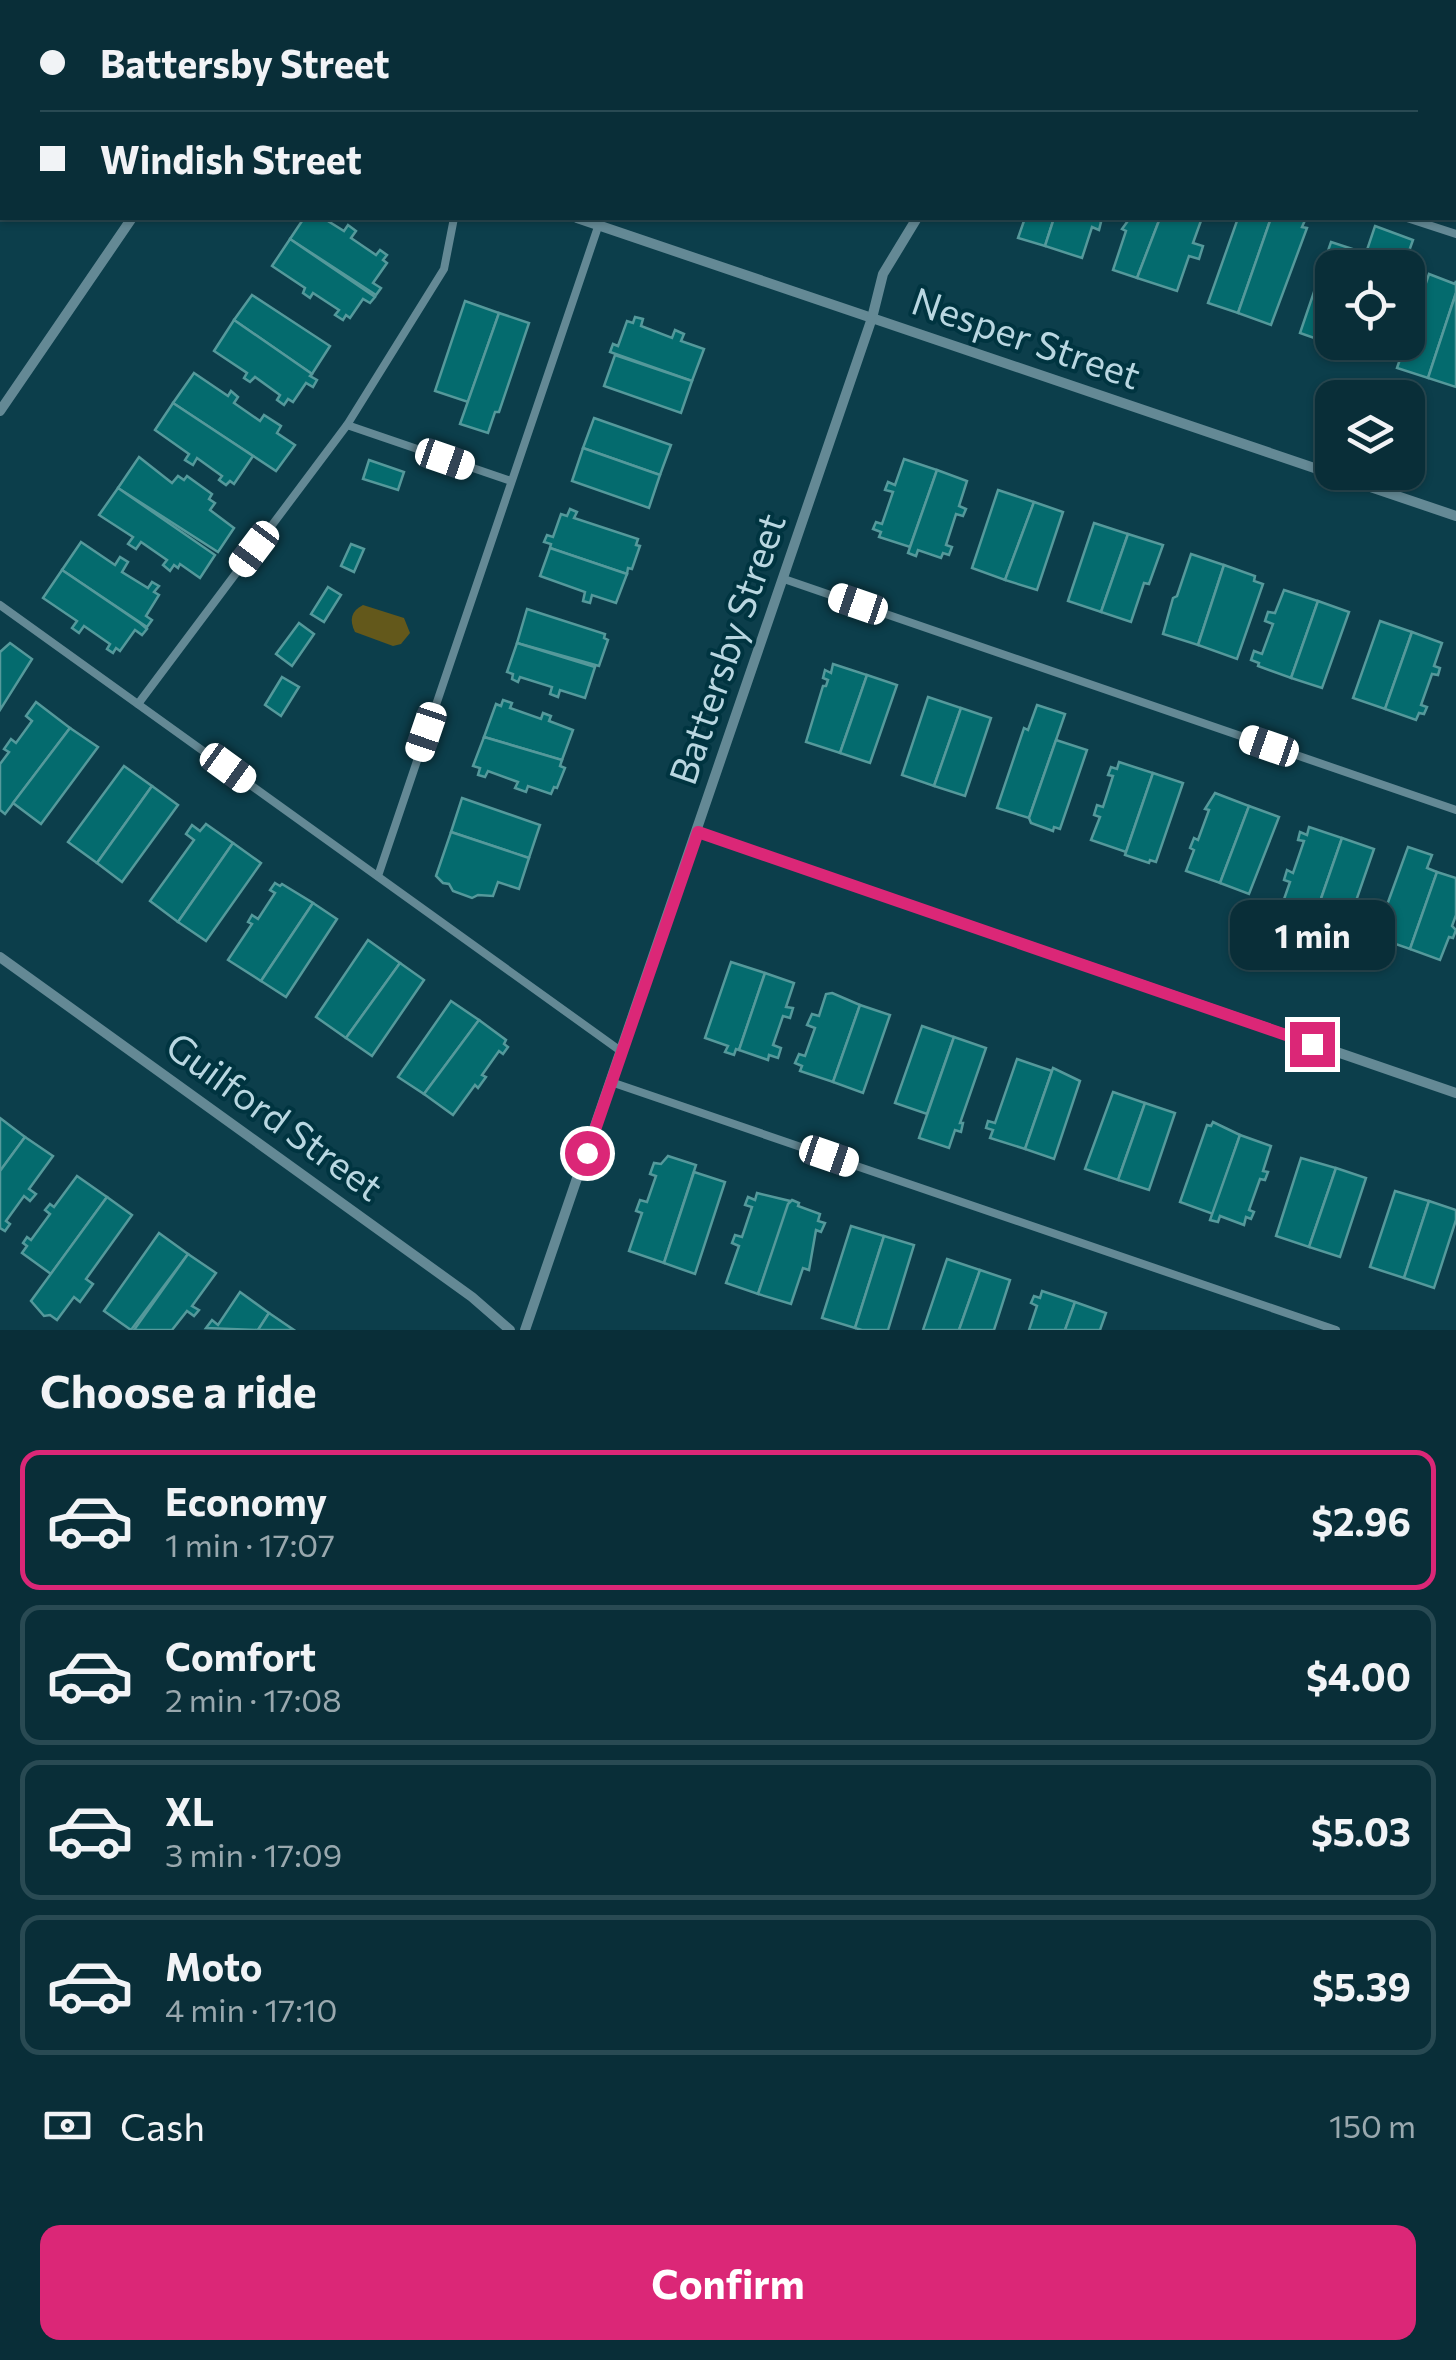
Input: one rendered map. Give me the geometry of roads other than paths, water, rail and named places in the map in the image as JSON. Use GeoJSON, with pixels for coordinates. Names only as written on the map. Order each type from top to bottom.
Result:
{"type":"FeatureCollection","features":[{"type":"Feature","properties":{"kind":"street"},"geometry":{"type":"LineString","coordinates":[[0,411],[131,220]]}},
{"type":"Feature","properties":{"kind":"street","name":"Battersby Street"},"geometry":{"type":"LineString","coordinates":[[525,1330],[784,579],[872,318],[883,274],[916,220]]}},
{"type":"Feature","properties":{"kind":"street","name":"Nesper Street"},"geometry":{"type":"LineString","coordinates":[[599,221],[1456,516]]}},
{"type":"Feature","properties":{"kind":"street"},"geometry":{"type":"LineString","coordinates":[[698,832],[1456,1094]]}},
{"type":"Feature","properties":{"kind":"street","name":"Guilford Street"},"geometry":{"type":"LineString","coordinates":[[0,957],[472,1297],[510,1330]]}},
{"type":"Feature","properties":{"kind":"lane"},"geometry":{"type":"LineString","coordinates":[[138,704],[346,425],[444,269],[454,220]]}},
{"type":"Feature","properties":{"kind":"lane"},"geometry":{"type":"LineString","coordinates":[[1413,220],[1456,234]]}},
{"type":"Feature","properties":{"kind":"lane"},"geometry":{"type":"LineString","coordinates":[[378,876],[599,221]]}},
{"type":"Feature","properties":{"kind":"lane"},"geometry":{"type":"LineString","coordinates":[[346,425],[510,481]]}},
{"type":"Feature","properties":{"kind":"lane"},"geometry":{"type":"LineString","coordinates":[[784,579],[1456,810]]}},
{"type":"Feature","properties":{"kind":"lane"},"geometry":{"type":"LineString","coordinates":[[0,605],[622,1052]]}},
{"type":"Feature","properties":{"kind":"lane"},"geometry":{"type":"LineString","coordinates":[[611,1082],[1336,1330]]}}]}
